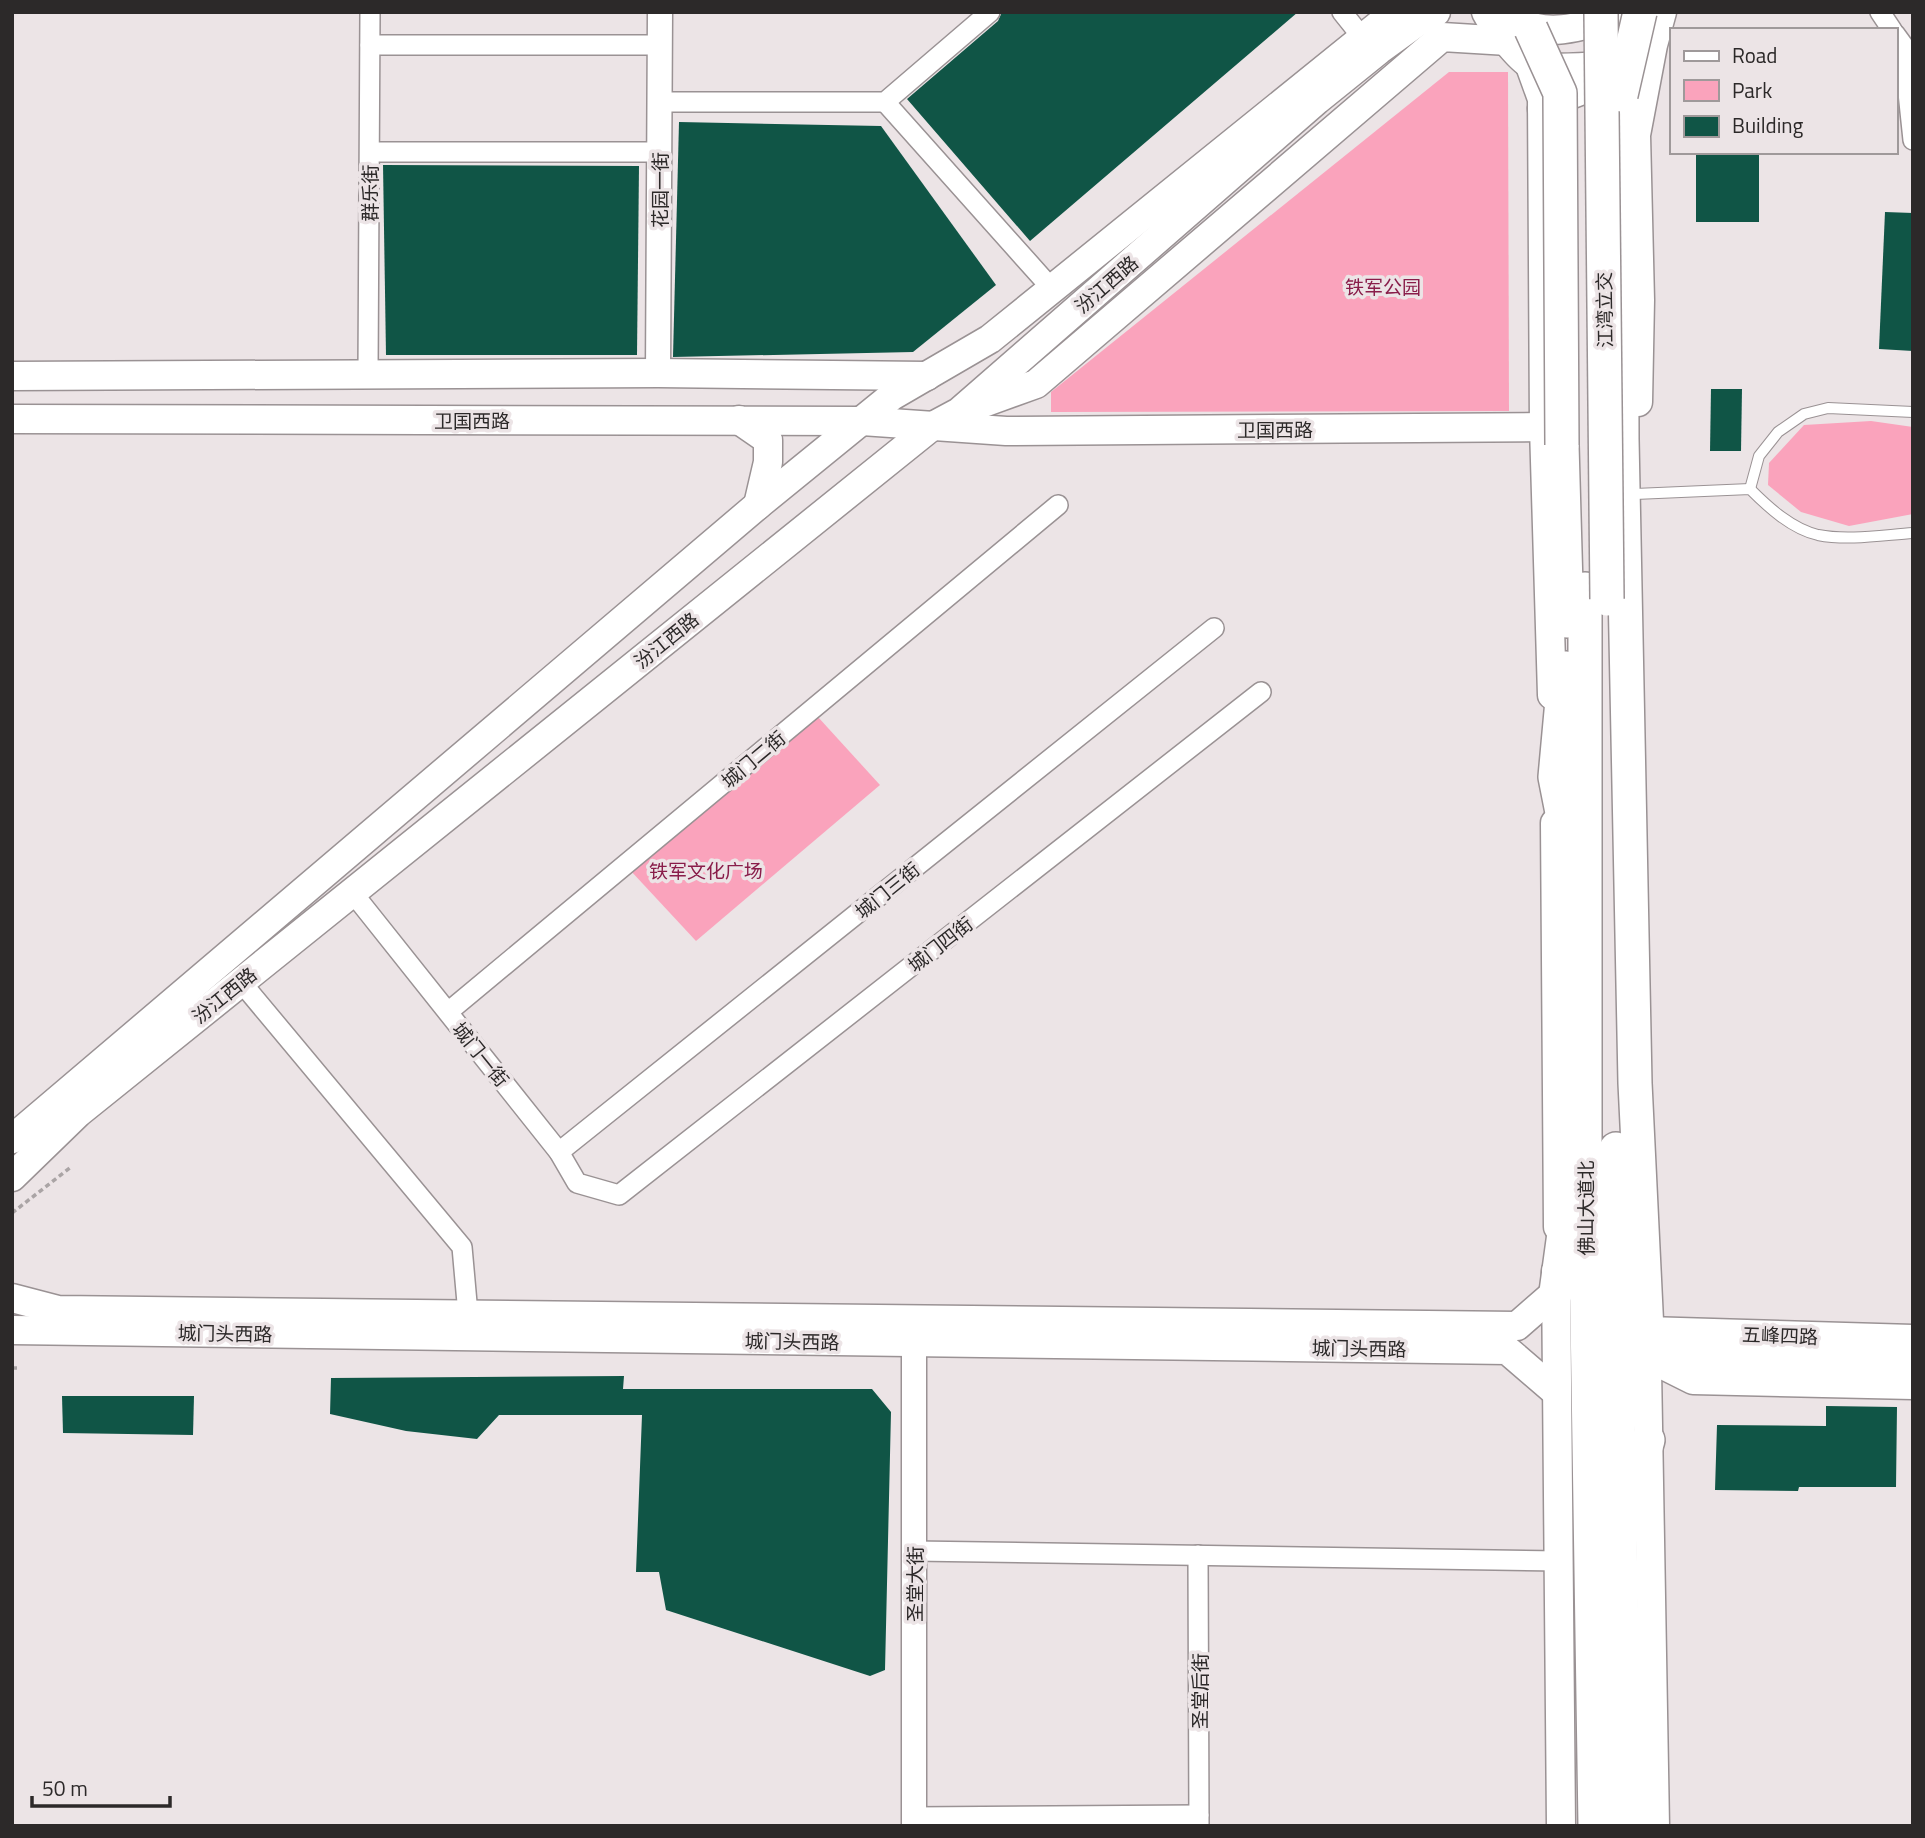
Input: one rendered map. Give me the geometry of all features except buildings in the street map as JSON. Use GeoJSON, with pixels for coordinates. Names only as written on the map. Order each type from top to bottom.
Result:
{"type":"FeatureCollection","features":[{"type":"Feature","properties":{"kind":"highway"},"geometry":{"type":"LineString","coordinates":[[1579,12],[1596,594]]}},
{"type":"Feature","properties":{"kind":"highway","name":"江湾立交"},"geometry":{"type":"LineString","coordinates":[[1596,594],[1601,12]]}},
{"type":"Feature","properties":{"kind":"highway"},"geometry":{"type":"LineString","coordinates":[[1640,12],[1632,99],[1622,439],[1635,1083],[1647,1345]]}},
{"type":"Feature","properties":{"kind":"highway"},"geometry":{"type":"LineString","coordinates":[[1504,20],[1551,102],[1553,436],[1567,647],[1555,777],[1584,926]]}},
{"type":"Feature","properties":{"kind":"highway"},"geometry":{"type":"LineString","coordinates":[[1551,102],[1572,78],[1589,73],[1611,75],[1632,99]]}},
{"type":"Feature","properties":{"kind":"highway","name":"佛山大道北"},"geometry":{"type":"LineString","coordinates":[[1595,1826],[1584,926],[1596,594]]}},
{"type":"Feature","properties":{"kind":"highway","name":"佛山大道北"},"geometry":{"type":"LineString","coordinates":[[1596,594],[1612,808],[1626,1826]]}},
{"type":"Feature","properties":{"kind":"highway"},"geometry":{"type":"LineString","coordinates":[[1556,1292],[1584,1087]]}},
{"type":"Feature","properties":{"kind":"highway"},"geometry":{"type":"LineString","coordinates":[[1620,1535],[1648,1440]]}},
{"type":"Feature","properties":{"kind":"main road"},"geometry":{"type":"LineString","coordinates":[[1312,92],[1395,12]]}},
{"type":"Feature","properties":{"kind":"main road"},"geometry":{"type":"LineString","coordinates":[[1312,92],[1379,50],[1430,13],[1436,12]]}},
{"type":"Feature","properties":{"kind":"main road"},"geometry":{"type":"LineString","coordinates":[[959,412],[1036,384],[1442,37],[1504,20],[1554,30],[1590,25],[1623,12]]}},
{"type":"Feature","properties":{"kind":"main road"},"geometry":{"type":"LineString","coordinates":[[1655,1826],[1635,494],[1640,300],[1636,135],[1632,99],[1653,46],[1662,12]]}},
{"type":"Feature","properties":{"kind":"main road"},"geometry":{"type":"LineString","coordinates":[[889,376],[940,355],[1042,290],[1356,17]]}},
{"type":"Feature","properties":{"kind":"main road"},"geometry":{"type":"LineString","coordinates":[[1504,20],[1529,64],[1542,99],[1551,102]]}},
{"type":"Feature","properties":{"kind":"main road"},"geometry":{"type":"LineString","coordinates":[[1529,64],[1567,68],[1616,65],[1653,46]]}},
{"type":"Feature","properties":{"kind":"main road","name":"汾江西路"},"geometry":{"type":"LineString","coordinates":[[12,1177],[79,1112],[931,426],[959,412],[1220,185],[1312,92]]}},
{"type":"Feature","properties":{"kind":"main road","name":"汾江西路"},"geometry":{"type":"LineString","coordinates":[[12,1139],[758,505],[892,396],[990,339],[1042,290],[1312,92]]}},
{"type":"Feature","properties":{"kind":"main road"},"geometry":{"type":"LineString","coordinates":[[1212,233],[1220,185]]}},
{"type":"Feature","properties":{"kind":"main road"},"geometry":{"type":"LineString","coordinates":[[1166,232],[1212,233]]}},
{"type":"Feature","properties":{"kind":"main road"},"geometry":{"type":"LineString","coordinates":[[12,376],[368,373],[927,376],[959,412],[1006,431]]}},
{"type":"Feature","properties":{"kind":"main road","name":"卫国西路"},"geometry":{"type":"LineString","coordinates":[[12,419],[862,421],[1006,431],[1553,436]]}},
{"type":"Feature","properties":{"kind":"main road"},"geometry":{"type":"LineString","coordinates":[[739,420],[768,440],[768,462],[758,505]]}},
{"type":"Feature","properties":{"kind":"main road"},"geometry":{"type":"LineString","coordinates":[[1555,777],[1561,1826]]}},
{"type":"Feature","properties":{"kind":"main road","name":"城门头西路"},"geometry":{"type":"LineString","coordinates":[[15,1298],[58,1310],[1517,1326],[1556,1292]]}},
{"type":"Feature","properties":{"kind":"main road","name":"城门头西路"},"geometry":{"type":"LineString","coordinates":[[12,1330],[1507,1350],[1557,1393]]}},
{"type":"Feature","properties":{"kind":"main road","name":"五峰四路"},"geometry":{"type":"LineString","coordinates":[[1647,1345],[1907,1337]]}},
{"type":"Feature","properties":{"kind":"main road"},"geometry":{"type":"LineString","coordinates":[[1647,1345],[1693,1380],[1913,1385]]}},
{"type":"Feature","properties":{"kind":"main road","name":"五峰四路"},"geometry":{"type":"LineString","coordinates":[[1647,1345],[1913,1363]]}},
{"type":"Feature","properties":{"kind":"street","name":"群乐街"},"geometry":{"type":"LineString","coordinates":[[368,373],[370,12]]}},
{"type":"Feature","properties":{"kind":"street"},"geometry":{"type":"LineString","coordinates":[[370,45],[659,45],[660,12]]}},
{"type":"Feature","properties":{"kind":"street","name":"花园一街"},"geometry":{"type":"LineString","coordinates":[[658,373],[659,45],[678,12]]}},
{"type":"Feature","properties":{"kind":"street"},"geometry":{"type":"LineString","coordinates":[[659,102],[885,102],[990,12]]}},
{"type":"Feature","properties":{"kind":"street"},"geometry":{"type":"LineString","coordinates":[[1880,12],[1891,28]]}},
{"type":"Feature","properties":{"kind":"street"},"geometry":{"type":"LineString","coordinates":[[1897,36],[1903,45],[1913,140]]}},
{"type":"Feature","properties":{"kind":"street"},"geometry":{"type":"LineString","coordinates":[[885,102],[1042,290]]}},
{"type":"Feature","properties":{"kind":"street"},"geometry":{"type":"LineString","coordinates":[[369,152],[659,152]]}},
{"type":"Feature","properties":{"kind":"street","name":"城门二街"},"geometry":{"type":"LineString","coordinates":[[448,1012],[1058,505]]}},
{"type":"Feature","properties":{"kind":"street","name":"城门三街"},"geometry":{"type":"LineString","coordinates":[[559,1152],[1214,628]]}},
{"type":"Feature","properties":{"kind":"street","name":"城门四街"},"geometry":{"type":"LineString","coordinates":[[620,1195],[1261,692]]}},
{"type":"Feature","properties":{"kind":"street","name":"城门一街"},"geometry":{"type":"LineString","coordinates":[[352,892],[559,1152],[577,1184],[620,1195]]}},
{"type":"Feature","properties":{"kind":"street"},"geometry":{"type":"LineString","coordinates":[[241,982],[461,1247],[468,1314]]}},
{"type":"Feature","properties":{"kind":"street","name":"圣堂大街"},"geometry":{"type":"LineString","coordinates":[[914,1342],[914,1821]]}},
{"type":"Feature","properties":{"kind":"street"},"geometry":{"type":"LineString","coordinates":[[914,1551],[1560,1561]]}},
{"type":"Feature","properties":{"kind":"street","name":"圣堂后街"},"geometry":{"type":"LineString","coordinates":[[1198,1555],[1199,1821]]}},
{"type":"Feature","properties":{"kind":"street"},"geometry":{"type":"LineString","coordinates":[[914,1821],[1199,1821]]}},
{"type":"Feature","properties":{"kind":"lane"},"geometry":{"type":"LineString","coordinates":[[1750,489],[1759,456],[1778,432],[1804,414],[1828,408],[1913,412]]}},
{"type":"Feature","properties":{"kind":"lane"},"geometry":{"type":"LineString","coordinates":[[1635,494],[1750,489],[1769,508],[1794,525],[1818,535],[1848,537],[1913,533]]}},
{"type":"Feature","properties":{"kind":"path"},"geometry":{"type":"LineString","coordinates":[[12,1213],[71,1167]]}},
{"type":"Feature","properties":{"kind":"path"},"geometry":{"type":"LineString","coordinates":[[12,1368],[18,1368]]}},
{"type":"Feature","properties":{"kind":"green space","name":"铁军公园"},"geometry":{"type":"Polygon","coordinates":[[[1449,72],[1508,72],[1509,411],[1051,412],[1051,392],[1449,72]]]}},
{"type":"Feature","properties":{"kind":"green space"},"geometry":{"type":"Polygon","coordinates":[[[1871,421],[1913,427],[1913,514],[1849,526],[1801,512],[1768,485],[1769,463],[1804,425],[1871,421]]]}},
{"type":"Feature","properties":{"kind":"green space","name":"铁军文化广场"},"geometry":{"type":"Polygon","coordinates":[[[818,717],[880,785],[696,941],[630,870],[818,717]]]}}]}
